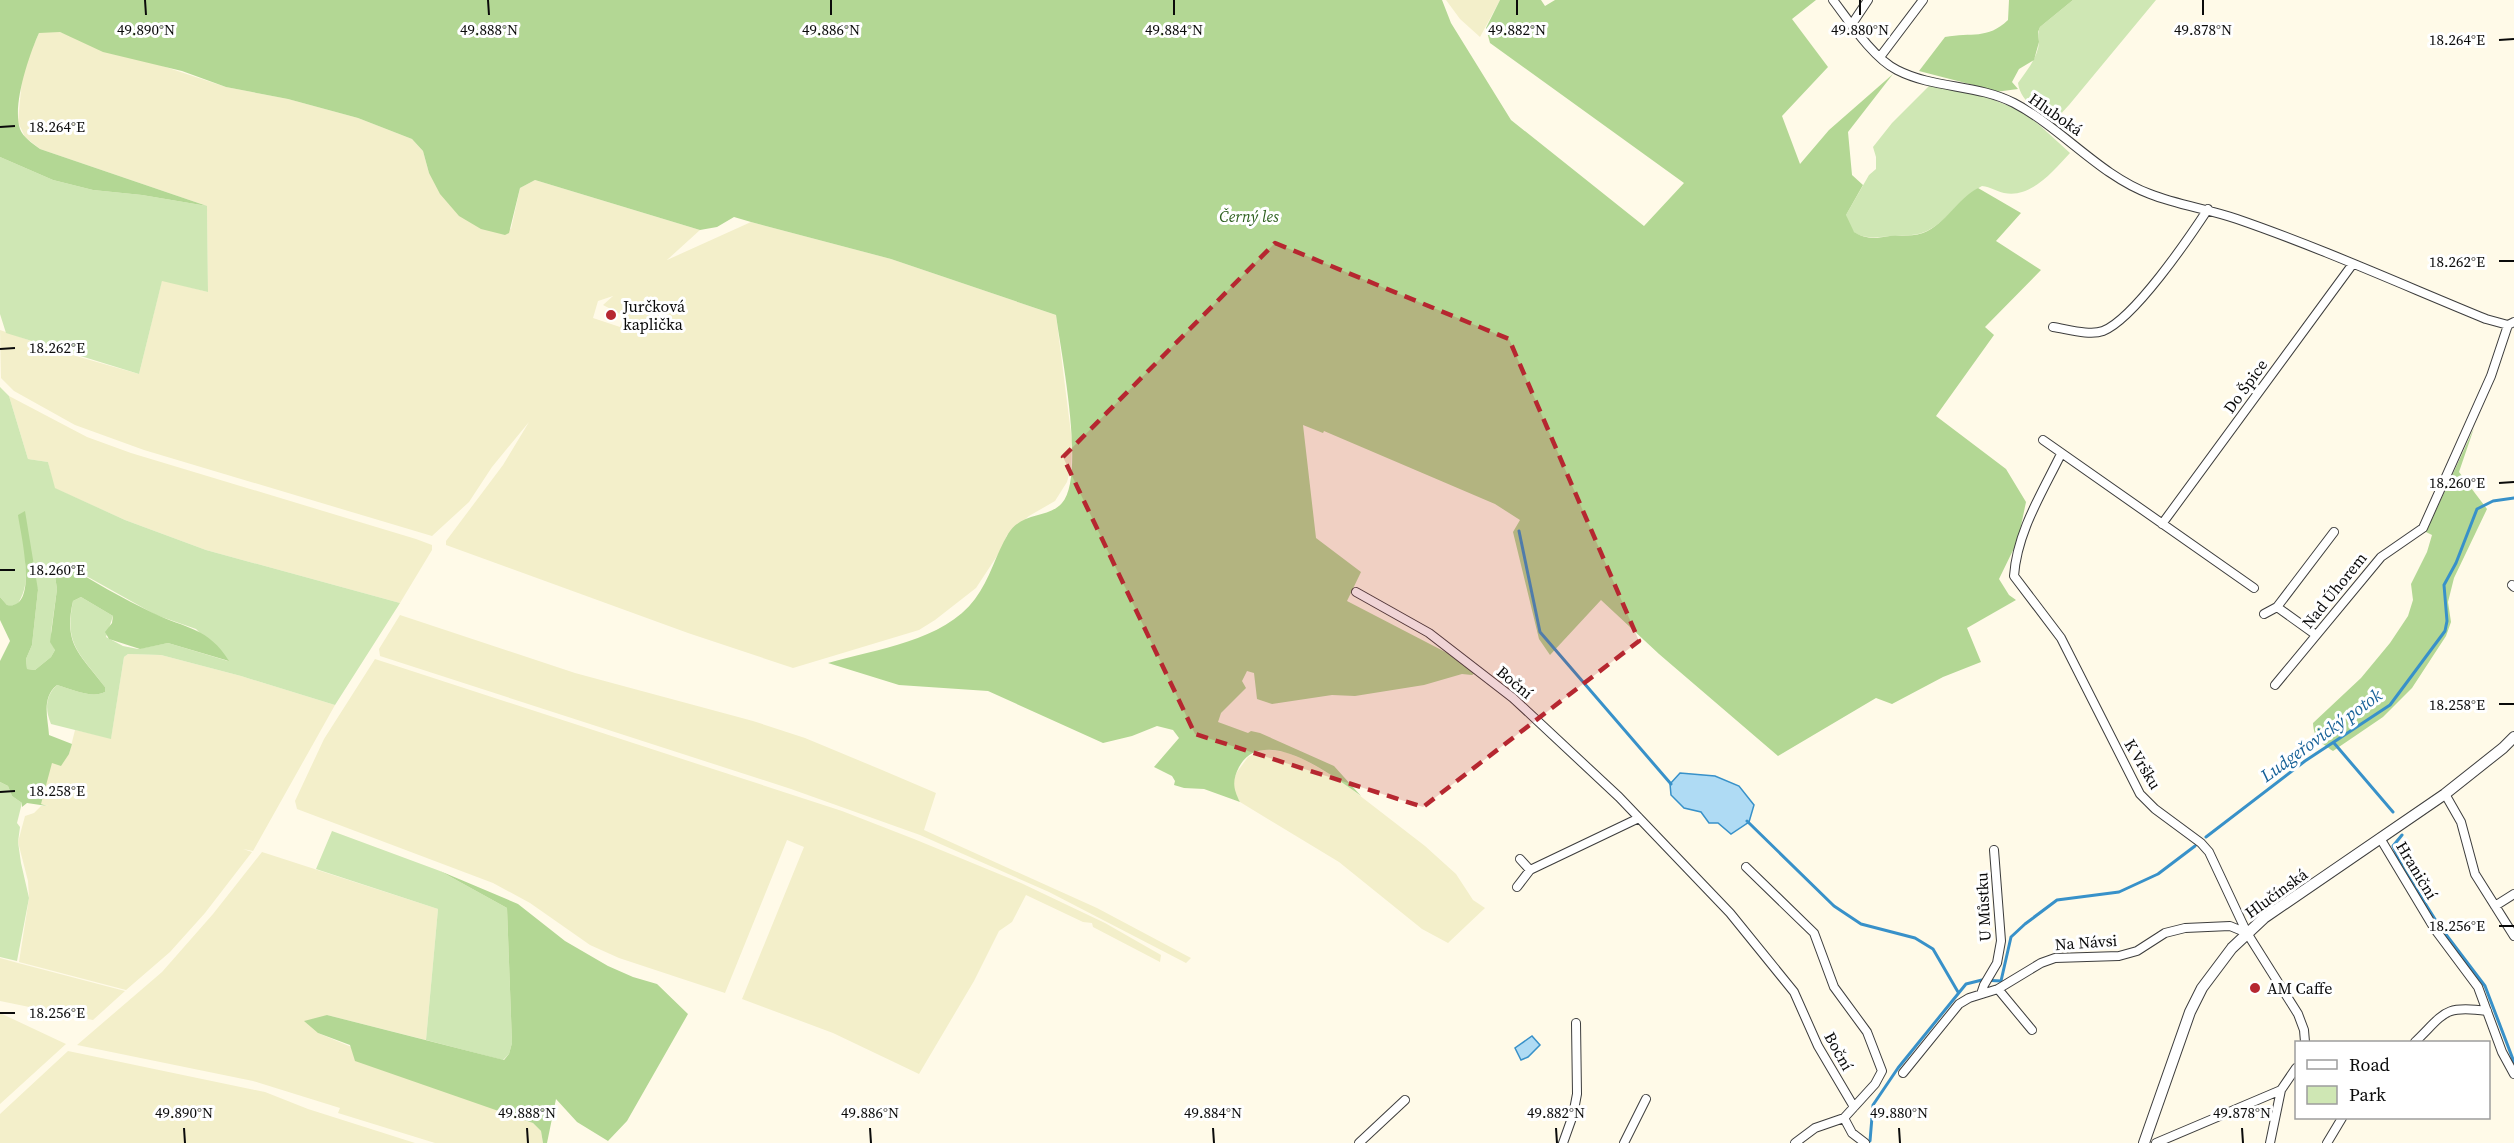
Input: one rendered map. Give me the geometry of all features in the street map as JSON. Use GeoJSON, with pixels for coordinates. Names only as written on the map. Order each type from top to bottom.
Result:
{"type":"FeatureCollection","features":[{"type":"Feature","properties":{"kind":"street","name":"Hluboká"},"geometry":{"type":"LineString","coordinates":[[1833,0],[1880,57],[1895,70],[1931,82],[1984,91],[2013,102],[2043,120],[2126,182],[2149,194],[2208,210],[2486,319],[2511,324]]}},
{"type":"Feature","properties":{"kind":"street"},"geometry":{"type":"LineString","coordinates":[[1851,24],[1868,0]]}},
{"type":"Feature","properties":{"kind":"street"},"geometry":{"type":"LineString","coordinates":[[1880,57],[1923,0]]}},
{"type":"Feature","properties":{"kind":"street"},"geometry":{"type":"LineString","coordinates":[[2053,327],[2102,331],[2122,317],[2174,259],[2208,210]]}},
{"type":"Feature","properties":{"kind":"street","name":"Do Špice"},"geometry":{"type":"LineString","coordinates":[[2162,524],[2352,265]]}},
{"type":"Feature","properties":{"kind":"street","name":"Nad Úhorem"},"geometry":{"type":"LineString","coordinates":[[2275,685],[2381,557],[2423,528],[2491,376],[2511,324]]}},
{"type":"Feature","properties":{"kind":"street"},"geometry":{"type":"LineString","coordinates":[[2043,440],[2254,588]]}},
{"type":"Feature","properties":{"kind":"street","name":"K Vršku"},"geometry":{"type":"LineString","coordinates":[[2061,454],[2030,517],[2016,554],[2014,576],[2061,638],[2140,794],[2155,809],[2201,843],[2209,852],[2247,933],[2298,1014],[2304,1030],[2305,1041]]}},
{"type":"Feature","properties":{"kind":"street"},"geometry":{"type":"LineString","coordinates":[[2264,614],[2277,606],[2334,532]]}},
{"type":"Feature","properties":{"kind":"street","name":"Boční"},"geometry":{"type":"LineString","coordinates":[[1356,592],[1429,633],[1513,698],[1639,818],[1730,913],[1794,992],[1818,1046],[1854,1107]]}},
{"type":"Feature","properties":{"kind":"street"},"geometry":{"type":"LineString","coordinates":[[2277,606],[2316,635]]}},
{"type":"Feature","properties":{"kind":"street","name":"Hlučínská"},"geometry":{"type":"LineString","coordinates":[[2144,1143],[2190,1012],[2216,967],[2247,933],[2280,906],[2445,794],[2514,737]]}},
{"type":"Feature","properties":{"kind":"street"},"geometry":{"type":"LineString","coordinates":[[2445,794],[2461,822],[2475,874],[2514,936]]}},
{"type":"Feature","properties":{"kind":"street"},"geometry":{"type":"LineString","coordinates":[[1517,887],[1530,870],[1639,818]]}},
{"type":"Feature","properties":{"kind":"street","name":"Hraniční"},"geometry":{"type":"LineString","coordinates":[[2380,838],[2434,928],[2478,987],[2502,1052],[2514,1074]]}},
{"type":"Feature","properties":{"kind":"street","name":"U Můstku"},"geometry":{"type":"LineString","coordinates":[[1984,985],[1997,963],[2001,941],[1994,850]]}},
{"type":"Feature","properties":{"kind":"street"},"geometry":{"type":"LineString","coordinates":[[1520,859],[1530,870]]}},
{"type":"Feature","properties":{"kind":"street"},"geometry":{"type":"LineString","coordinates":[[1746,867],[1814,933],[1834,987],[1867,1032],[1882,1071],[1875,1084],[1844,1118],[1815,1128],[1795,1143]]}},
{"type":"Feature","properties":{"kind":"street"},"geometry":{"type":"LineString","coordinates":[[2495,906],[2514,894]]}},
{"type":"Feature","properties":{"kind":"street","name":"Na Návsi"},"geometry":{"type":"LineString","coordinates":[[1903,1073],[1959,1004],[1984,985],[1998,988],[2048,960],[2079,956],[2119,956],[2138,951],[2146,944],[2175,930],[2230,926],[2247,933]]}},
{"type":"Feature","properties":{"kind":"street"},"geometry":{"type":"LineString","coordinates":[[1998,988],[2032,1030]]}},
{"type":"Feature","properties":{"kind":"street"},"geometry":{"type":"LineString","coordinates":[[2416,1041],[2445,1013],[2453,1009],[2487,1011]]}},
{"type":"Feature","properties":{"kind":"street"},"geometry":{"type":"LineString","coordinates":[[1563,1143],[1573,1115],[1577,1094],[1576,1023]]}},
{"type":"Feature","properties":{"kind":"street"},"geometry":{"type":"LineString","coordinates":[[2270,1143],[2281,1090],[2295,1069]]}},
{"type":"Feature","properties":{"kind":"street"},"geometry":{"type":"LineString","coordinates":[[2156,1143],[2281,1090]]}},
{"type":"Feature","properties":{"kind":"street"},"geometry":{"type":"LineString","coordinates":[[1624,1143],[1646,1098]]}},
{"type":"Feature","properties":{"kind":"street"},"geometry":{"type":"LineString","coordinates":[[1359,1143],[1405,1100]]}},
{"type":"Feature","properties":{"kind":"street"},"geometry":{"type":"LineString","coordinates":[[1844,1118],[1852,1133],[1864,1143]]}},
{"type":"Feature","properties":{"kind":"street"},"geometry":{"type":"LineString","coordinates":[[2327,1143],[2341,1119]]}},
{"type":"Feature","properties":{"kind":"highlighted area"},"geometry":{"type":"Polygon","coordinates":[[[1275,243],[1509,339],[1639,641],[1423,807],[1195,734],[1063,457],[1275,243]]]}},
{"type":"Feature","properties":{"kind":"shaded area"},"geometry":{"type":"Polygon","coordinates":[[[1446,0],[1500,0],[1480,37],[1460,19],[1446,0]]]}},
{"type":"Feature","properties":{"kind":"shaded area"},"geometry":{"type":"Polygon","coordinates":[[[43,31],[60,32],[226,87],[288,99],[358,118],[412,139],[423,151],[429,173],[511,229],[520,188],[535,180],[700,230],[667,260],[751,222],[891,259],[1056,315],[1072,441],[1071,467],[1067,482],[1055,501],[1029,516],[1007,535],[1001,550],[976,588],[935,620],[919,630],[793,668],[688,633],[446,545],[446,541],[503,465],[529,422],[492,467],[469,502],[432,536],[144,450],[75,425],[14,391],[1,378],[0,330],[69,354],[139,374],[162,280],[208,292],[207,206],[40,149],[25,137],[18,122],[22,79],[39,33],[43,31]],[[613,296],[598,301],[593,318],[620,327],[624,316],[603,305],[613,296]]]}},
{"type":"Feature","properties":{"kind":"shaded area"},"geometry":{"type":"Polygon","coordinates":[[[9,396],[87,437],[131,453],[416,539],[432,545],[432,550],[400,603],[206,550],[125,520],[54,488],[48,462],[28,459],[9,396]]]}},
{"type":"Feature","properties":{"kind":"shaded area"},"geometry":{"type":"Polygon","coordinates":[[[400,615],[575,673],[753,721],[805,738],[936,793],[924,830],[1097,908],[1191,958],[1186,963],[1049,892],[920,835],[791,789],[380,656],[379,649],[400,615]]]}},
{"type":"Feature","properties":{"kind":"shaded area"},"geometry":{"type":"Polygon","coordinates":[[[128,654],[161,655],[241,676],[335,705],[253,851],[243,849],[252,852],[205,913],[170,952],[126,990],[19,962],[29,898],[28,881],[18,842],[25,816],[34,813],[41,806],[48,806],[40,804],[52,762],[69,754],[75,730],[111,738],[124,657],[128,654]]]}},
{"type":"Feature","properties":{"kind":"shaded area"},"geometry":{"type":"Polygon","coordinates":[[[375,659],[842,811],[1021,883],[1105,923],[1161,955],[1160,962],[1093,927],[1092,923],[1083,922],[1026,895],[1012,922],[999,931],[974,981],[919,1074],[833,1033],[742,999],[804,847],[787,840],[725,993],[619,958],[590,945],[530,903],[493,883],[297,809],[295,801],[324,739],[375,659]]]}},
{"type":"Feature","properties":{"kind":"shaded area"},"geometry":{"type":"Polygon","coordinates":[[[1263,749],[1285,752],[1303,759],[1337,778],[1425,846],[1456,874],[1473,900],[1485,908],[1448,943],[1422,929],[1339,862],[1240,802],[1233,789],[1233,781],[1248,757],[1263,749]]]}},
{"type":"Feature","properties":{"kind":"shaded area"},"geometry":{"type":"Polygon","coordinates":[[[262,852],[438,909],[426,1040],[327,1015],[318,1033],[533,1123],[541,1131],[543,1143],[435,1143],[338,1113],[340,1108],[253,1081],[77,1045],[162,972],[213,914],[262,852]]]}},
{"type":"Feature","properties":{"kind":"shaded area"},"geometry":{"type":"Polygon","coordinates":[[[0,958],[125,991],[93,1020],[0,1001],[0,958]]]}},
{"type":"Feature","properties":{"kind":"shaded area"},"geometry":{"type":"Polygon","coordinates":[[[0,1013],[66,1044],[0,1104],[0,1013]]]}},
{"type":"Feature","properties":{"kind":"shaded area"},"geometry":{"type":"Polygon","coordinates":[[[68,1051],[265,1092],[308,1109],[415,1143],[0,1143],[0,1114],[68,1051]]]}},
{"type":"Feature","properties":{"kind":"green space","name":"Černý les"},"geometry":{"type":"Polygon","coordinates":[[[0,0],[1442,0],[1451,23],[1511,120],[1644,226],[1684,183],[1490,43],[1486,28],[1500,0],[1541,0],[1545,6],[1555,0],[1816,0],[1792,19],[1828,67],[1782,116],[1800,164],[1829,130],[1893,74],[1848,132],[1852,175],[1863,185],[1846,215],[1854,232],[1872,238],[1923,233],[1938,224],[1964,198],[1978,188],[2021,213],[1996,241],[2041,270],[1985,327],[1994,335],[1936,416],[2006,469],[2026,502],[2018,540],[1999,579],[2009,595],[2016,600],[1967,628],[1981,662],[1943,677],[1892,704],[1876,698],[1778,756],[1659,654],[1601,600],[1550,655],[1539,639],[1513,532],[1520,520],[1495,504],[1324,431],[1323,433],[1303,425],[1316,538],[1361,572],[1347,601],[1480,670],[1472,675],[1462,674],[1424,685],[1355,696],[1332,695],[1272,704],[1257,699],[1254,673],[1247,671],[1242,681],[1246,688],[1221,713],[1218,722],[1248,733],[1251,731],[1260,733],[1334,766],[1361,796],[1334,777],[1299,758],[1281,751],[1265,750],[1250,755],[1239,767],[1234,784],[1240,802],[1204,789],[1184,788],[1174,785],[1175,781],[1172,776],[1154,767],[1179,738],[1173,730],[1157,726],[1132,736],[1103,743],[988,691],[899,685],[828,663],[908,642],[946,625],[975,599],[1008,534],[1014,527],[1062,503],[1069,489],[1072,442],[1056,315],[891,259],[734,217],[717,227],[700,230],[535,180],[520,188],[509,233],[505,235],[481,229],[459,216],[440,194],[429,173],[423,151],[412,139],[358,118],[288,99],[226,87],[182,71],[103,52],[60,32],[39,33],[31,54],[18,107],[18,119],[23,135],[40,149],[207,206],[142,195],[93,190],[53,180],[0,157],[0,0]]]}},
{"type":"Feature","properties":{"kind":"green space"},"geometry":{"type":"Polygon","coordinates":[[[2009,0],[2073,0],[2040,27],[2034,60],[2019,69],[2012,82],[2018,89],[1995,92],[1919,71],[1945,37],[1986,33],[2008,20],[2009,0]]]}},
{"type":"Feature","properties":{"kind":"green space"},"geometry":{"type":"Polygon","coordinates":[[[2073,0],[2156,0],[2057,118],[2032,107],[2023,96],[2018,83],[2036,53],[2040,27],[2073,0]]]}},
{"type":"Feature","properties":{"kind":"green space"},"geometry":{"type":"Polygon","coordinates":[[[1930,85],[1979,94],[2019,110],[2070,153],[2041,182],[2023,192],[2004,193],[1982,186],[1942,221],[1923,233],[1879,237],[1857,234],[1848,224],[1846,215],[1869,175],[1876,169],[1873,147],[1892,123],[1930,85]]]}},
{"type":"Feature","properties":{"kind":"green space"},"geometry":{"type":"Polygon","coordinates":[[[0,157],[53,180],[93,190],[142,195],[207,206],[208,292],[162,281],[139,374],[6,333],[0,314],[0,157]]]}},
{"type":"Feature","properties":{"kind":"green space"},"geometry":{"type":"Polygon","coordinates":[[[0,387],[9,396],[28,459],[48,462],[55,488],[125,520],[206,550],[400,603],[335,705],[241,676],[161,655],[128,654],[124,657],[111,739],[51,724],[47,703],[57,685],[88,694],[105,692],[105,687],[76,648],[73,639],[71,616],[73,601],[81,597],[113,616],[106,637],[123,646],[138,649],[168,643],[228,661],[196,629],[156,615],[63,563],[55,576],[57,589],[51,632],[55,650],[51,657],[35,670],[27,669],[26,659],[32,645],[38,590],[25,562],[25,585],[17,605],[7,605],[0,597],[0,387]]]}},
{"type":"Feature","properties":{"kind":"green space"},"geometry":{"type":"Polygon","coordinates":[[[2474,428],[2459,472],[2487,509],[2454,578],[2448,602],[2451,622],[2446,636],[2412,688],[2383,717],[2333,751],[2318,740],[2313,723],[2361,678],[2390,643],[2408,616],[2413,600],[2411,584],[2427,552],[2432,535],[2426,532],[2474,428]]]}},
{"type":"Feature","properties":{"kind":"green space"},"geometry":{"type":"Polygon","coordinates":[[[25,511],[38,590],[32,645],[26,659],[27,669],[35,670],[51,657],[55,650],[50,642],[57,589],[55,576],[57,568],[63,563],[141,607],[196,630],[213,641],[229,661],[168,643],[140,649],[109,639],[105,632],[112,623],[113,616],[81,597],[73,601],[70,616],[72,639],[81,657],[105,687],[105,692],[88,694],[57,685],[52,690],[47,702],[49,735],[72,744],[61,766],[52,763],[41,804],[47,806],[27,803],[22,807],[22,803],[12,796],[8,786],[0,782],[0,661],[10,641],[0,620],[0,597],[7,605],[17,604],[23,596],[26,568],[18,515],[25,511]]]}},
{"type":"Feature","properties":{"kind":"green space"},"geometry":{"type":"Polygon","coordinates":[[[0,782],[8,786],[12,796],[22,803],[17,823],[20,827],[18,842],[29,898],[17,961],[0,957],[0,782]]]}},
{"type":"Feature","properties":{"kind":"green space"},"geometry":{"type":"Polygon","coordinates":[[[332,831],[440,871],[507,908],[512,1043],[509,1054],[503,1060],[426,1040],[438,909],[316,869],[332,831]]]}},
{"type":"Feature","properties":{"kind":"green space"},"geometry":{"type":"Polygon","coordinates":[[[440,871],[518,904],[565,941],[608,966],[657,984],[688,1014],[627,1121],[608,1141],[577,1122],[556,1099],[547,1143],[543,1143],[541,1131],[533,1123],[355,1061],[350,1045],[318,1033],[304,1021],[327,1015],[504,1060],[509,1054],[512,1043],[507,908],[440,871]]]}},
{"type":"Feature","properties":{"kind":"water"},"geometry":{"type":"Polygon","coordinates":[[[1680,773],[1715,776],[1739,786],[1754,805],[1749,822],[1731,834],[1718,823],[1709,823],[1701,812],[1684,808],[1671,795],[1670,784],[1680,773]]]}},
{"type":"Feature","properties":{"kind":"water"},"geometry":{"type":"Polygon","coordinates":[[[1532,1036],[1540,1045],[1528,1057],[1521,1060],[1515,1048],[1532,1036]]]}},
{"type":"Feature","properties":{"kind":"waterway","name":"Ludgeřovický potok"},"geometry":{"type":"LineString","coordinates":[[2206,837],[2305,761],[2390,705],[2445,631],[2447,621],[2444,585],[2456,563],[2477,509],[2493,501],[2514,498]]}},
{"type":"Feature","properties":{"kind":"waterway"},"geometry":{"type":"LineString","coordinates":[[1519,531],[1540,632],[1671,784]]}},
{"type":"Feature","properties":{"kind":"waterway"},"geometry":{"type":"LineString","coordinates":[[2334,743],[2393,812]]}},
{"type":"Feature","properties":{"kind":"waterway"},"geometry":{"type":"LineString","coordinates":[[1747,821],[1834,906],[1861,924],[1915,938],[1933,949],[1958,992]]}},
{"type":"Feature","properties":{"kind":"waterway"},"geometry":{"type":"LineString","coordinates":[[2402,835],[2393,846],[2403,868],[2438,924],[2485,986],[2514,1062]]}},
{"type":"Feature","properties":{"kind":"waterway","name":"Ludgeřovický potok"},"geometry":{"type":"LineString","coordinates":[[1870,1141],[1873,1105],[1898,1068],[1966,984],[1982,980],[2001,981],[2011,937],[2025,924],[2057,900],[2119,892],[2158,874],[2195,846]]}},
{"type":"Feature","properties":{"kind":"place","name":"Jurčková kaplička"},"geometry":{"type":"Point","coordinates":[611,315]}},
{"type":"Feature","properties":{"kind":"place","name":"AM Caffe"},"geometry":{"type":"Point","coordinates":[2255,988]}}]}
